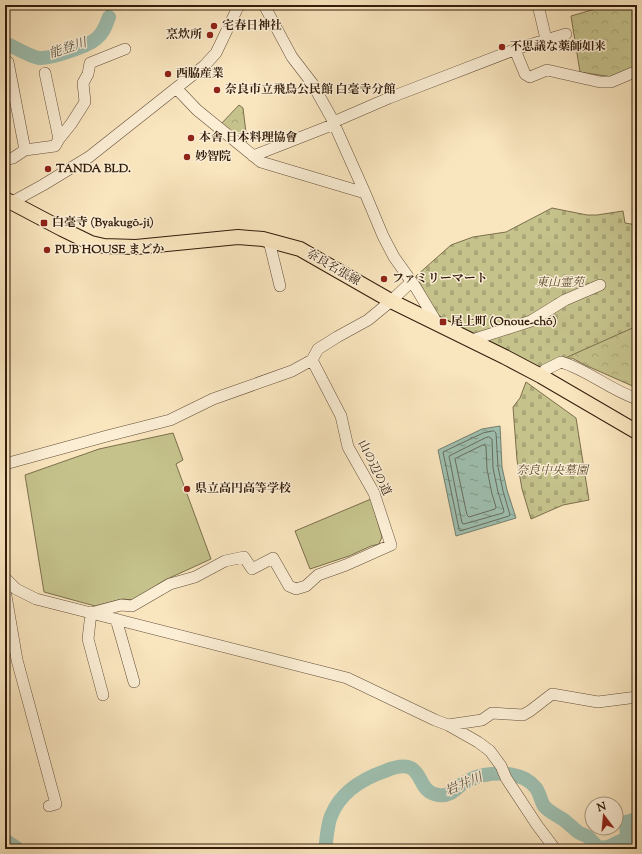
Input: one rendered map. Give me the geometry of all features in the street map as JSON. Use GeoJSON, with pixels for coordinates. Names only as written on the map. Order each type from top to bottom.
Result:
{"type":"FeatureCollection","features":[{"type":"Feature","properties":{"kind":"main road","name":"奈良名張線"},"geometry":{"type":"LineString","coordinates":[[8,200],[62,229],[104,246],[142,247],[238,237],[263,239],[300,249],[391,301],[472,340],[541,376],[637,432]]}},
{"type":"Feature","properties":{"kind":"street"},"geometry":{"type":"LineString","coordinates":[[8,200],[44,185],[88,157],[204,66],[216,53],[238,7],[241,5]]}},
{"type":"Feature","properties":{"kind":"street"},"geometry":{"type":"LineString","coordinates":[[264,5],[292,57],[312,83],[334,124],[394,258],[416,288],[437,323]]}},
{"type":"Feature","properties":{"kind":"street"},"geometry":{"type":"LineString","coordinates":[[538,5],[546,39]]}},
{"type":"Feature","properties":{"kind":"street"},"geometry":{"type":"LineString","coordinates":[[253,156],[332,125],[338,120],[389,98],[515,50],[546,39],[566,34]]}},
{"type":"Feature","properties":{"kind":"street"},"geometry":{"type":"LineString","coordinates":[[5,160],[13,158],[25,150],[55,146],[85,102],[83,83],[88,74],[90,63],[125,49]]}},
{"type":"Feature","properties":{"kind":"street"},"geometry":{"type":"LineString","coordinates":[[515,50],[525,74],[530,77],[547,70],[600,82],[611,82],[637,71]]}},
{"type":"Feature","properties":{"kind":"street"},"geometry":{"type":"LineString","coordinates":[[8,62],[25,150]]}},
{"type":"Feature","properties":{"kind":"street"},"geometry":{"type":"LineString","coordinates":[[45,73],[59,140]]}},
{"type":"Feature","properties":{"kind":"street"},"geometry":{"type":"LineString","coordinates":[[176,88],[196,110],[261,162],[365,193]]}},
{"type":"Feature","properties":{"kind":"street"},"geometry":{"type":"LineString","coordinates":[[269,241],[280,286]]}},
{"type":"Feature","properties":{"kind":"street"},"geometry":{"type":"LineString","coordinates":[[5,464],[170,420],[213,398],[292,370],[312,360],[318,349],[338,336],[368,320],[411,282]]}},
{"type":"Feature","properties":{"kind":"street"},"geometry":{"type":"LineString","coordinates":[[472,340],[531,322],[565,300],[600,286]]}},
{"type":"Feature","properties":{"kind":"street","name":"山の辺の道"},"geometry":{"type":"LineString","coordinates":[[91,613],[121,605],[132,606],[170,584],[195,577],[225,561],[244,557],[252,569],[273,558],[289,586],[296,589],[306,586],[318,575],[346,565],[390,545],[374,493],[348,447],[341,416],[312,360]]}},
{"type":"Feature","properties":{"kind":"street"},"geometry":{"type":"LineString","coordinates":[[541,376],[545,370],[561,362],[572,365],[624,395],[637,399]]}},
{"type":"Feature","properties":{"kind":"street"},"geometry":{"type":"LineString","coordinates":[[5,578],[16,589],[36,598],[347,678],[448,725],[478,742],[490,751],[501,766],[506,778],[537,825],[555,849]]}},
{"type":"Feature","properties":{"kind":"street"},"geometry":{"type":"LineString","coordinates":[[5,590],[17,660],[56,804],[49,806]]}},
{"type":"Feature","properties":{"kind":"street"},"geometry":{"type":"LineString","coordinates":[[91,613],[88,639],[103,694]]}},
{"type":"Feature","properties":{"kind":"street"},"geometry":{"type":"LineString","coordinates":[[116,619],[134,682]]}},
{"type":"Feature","properties":{"kind":"street"},"geometry":{"type":"LineString","coordinates":[[448,725],[482,720],[492,713],[523,715],[552,694],[598,702],[637,697]]}},
{"type":"Feature","properties":{"kind":"green space"},"geometry":{"type":"Polygon","coordinates":[[[609,5],[637,5],[637,69],[612,77],[580,72],[571,16],[609,5]]]}},
{"type":"Feature","properties":{"kind":"green space"},"geometry":{"type":"Polygon","coordinates":[[[239,105],[243,108],[247,141],[244,144],[220,125],[239,105]]]}},
{"type":"Feature","properties":{"kind":"green space","name":"東山霊苑"},"geometry":{"type":"Polygon","coordinates":[[[552,208],[587,215],[623,211],[625,223],[637,225],[637,326],[536,371],[439,319],[416,276],[451,245],[473,237],[506,232],[552,208]]]}},
{"type":"Feature","properties":{"kind":"green space"},"geometry":{"type":"Polygon","coordinates":[[[637,294],[637,388],[572,358],[559,359],[637,294]]]}},
{"type":"Feature","properties":{"kind":"green space","name":"奈良中央墓園"},"geometry":{"type":"Polygon","coordinates":[[[526,382],[576,418],[589,500],[563,505],[531,519],[522,489],[517,460],[513,407],[520,398],[526,382]]]}},
{"type":"Feature","properties":{"kind":"green space"},"geometry":{"type":"Polygon","coordinates":[[[173,433],[183,460],[176,464],[211,559],[165,580],[133,600],[122,599],[95,606],[44,592],[25,475],[99,449],[173,433]]]}},
{"type":"Feature","properties":{"kind":"green space"},"geometry":{"type":"Polygon","coordinates":[[[371,499],[382,537],[379,544],[310,569],[295,531],[371,499]]]}},
{"type":"Feature","properties":{"kind":"water"},"geometry":{"type":"Polygon","coordinates":[[[500,426],[502,467],[507,490],[516,518],[456,536],[438,450],[482,429],[500,426]]]}},
{"type":"Feature","properties":{"kind":"waterway","name":"能登川"},"geometry":{"type":"LineString","coordinates":[[106,5],[109,17]]}},
{"type":"Feature","properties":{"kind":"waterway","name":"能登川"},"geometry":{"type":"LineString","coordinates":[[5,43],[27,54],[44,58],[78,48],[93,41],[101,33],[109,17]]}},
{"type":"Feature","properties":{"kind":"waterway","name":"岩井川"},"geometry":{"type":"LineString","coordinates":[[325,849],[331,816],[340,800],[353,788],[368,778],[401,766],[411,768],[415,771],[425,787],[432,793],[438,795],[449,794],[462,784],[473,778],[481,776],[491,774],[519,776],[530,782],[537,789],[546,808],[578,832],[588,837],[599,848],[608,847],[627,838],[626,822],[637,819]]}},
{"type":"Feature","properties":{"kind":"waterway","name":"岩井川"},"geometry":{"type":"LineString","coordinates":[[5,840],[18,849]]}},
{"type":"Feature","properties":{"kind":"place","name":"宅春日神社"},"geometry":{"type":"Point","coordinates":[214,26]}},
{"type":"Feature","properties":{"kind":"place","name":"烹炊所"},"geometry":{"type":"Point","coordinates":[210,35]}},
{"type":"Feature","properties":{"kind":"place","name":"不思議な薬師如来"},"geometry":{"type":"Point","coordinates":[502,47]}},
{"type":"Feature","properties":{"kind":"place","name":"西脇産業"},"geometry":{"type":"Point","coordinates":[168,74]}},
{"type":"Feature","properties":{"kind":"place","name":"奈良市立飛鳥公民館 白毫寺分館"},"geometry":{"type":"Point","coordinates":[217,90]}},
{"type":"Feature","properties":{"kind":"place","name":"本舎 日本料理協會"},"geometry":{"type":"Point","coordinates":[191,138]}},
{"type":"Feature","properties":{"kind":"place","name":"妙智院"},"geometry":{"type":"Point","coordinates":[187,157]}},
{"type":"Feature","properties":{"kind":"place","name":"TANDA BLD."},"geometry":{"type":"Point","coordinates":[48,169]}},
{"type":"Feature","properties":{"kind":"place","name":"白毫寺 (Byakugō-ji)"},"geometry":{"type":"Point","coordinates":[44,223]}},
{"type":"Feature","properties":{"kind":"place","name":"PUB HOUSE まどか"},"geometry":{"type":"Point","coordinates":[47,250]}},
{"type":"Feature","properties":{"kind":"place","name":"ファミリーマート"},"geometry":{"type":"Point","coordinates":[384,279]}},
{"type":"Feature","properties":{"kind":"place","name":"尾上町 (Onoue-chō)"},"geometry":{"type":"Point","coordinates":[443,322]}},
{"type":"Feature","properties":{"kind":"place","name":"県立高円高等学校"},"geometry":{"type":"Point","coordinates":[187,489]}}]}
